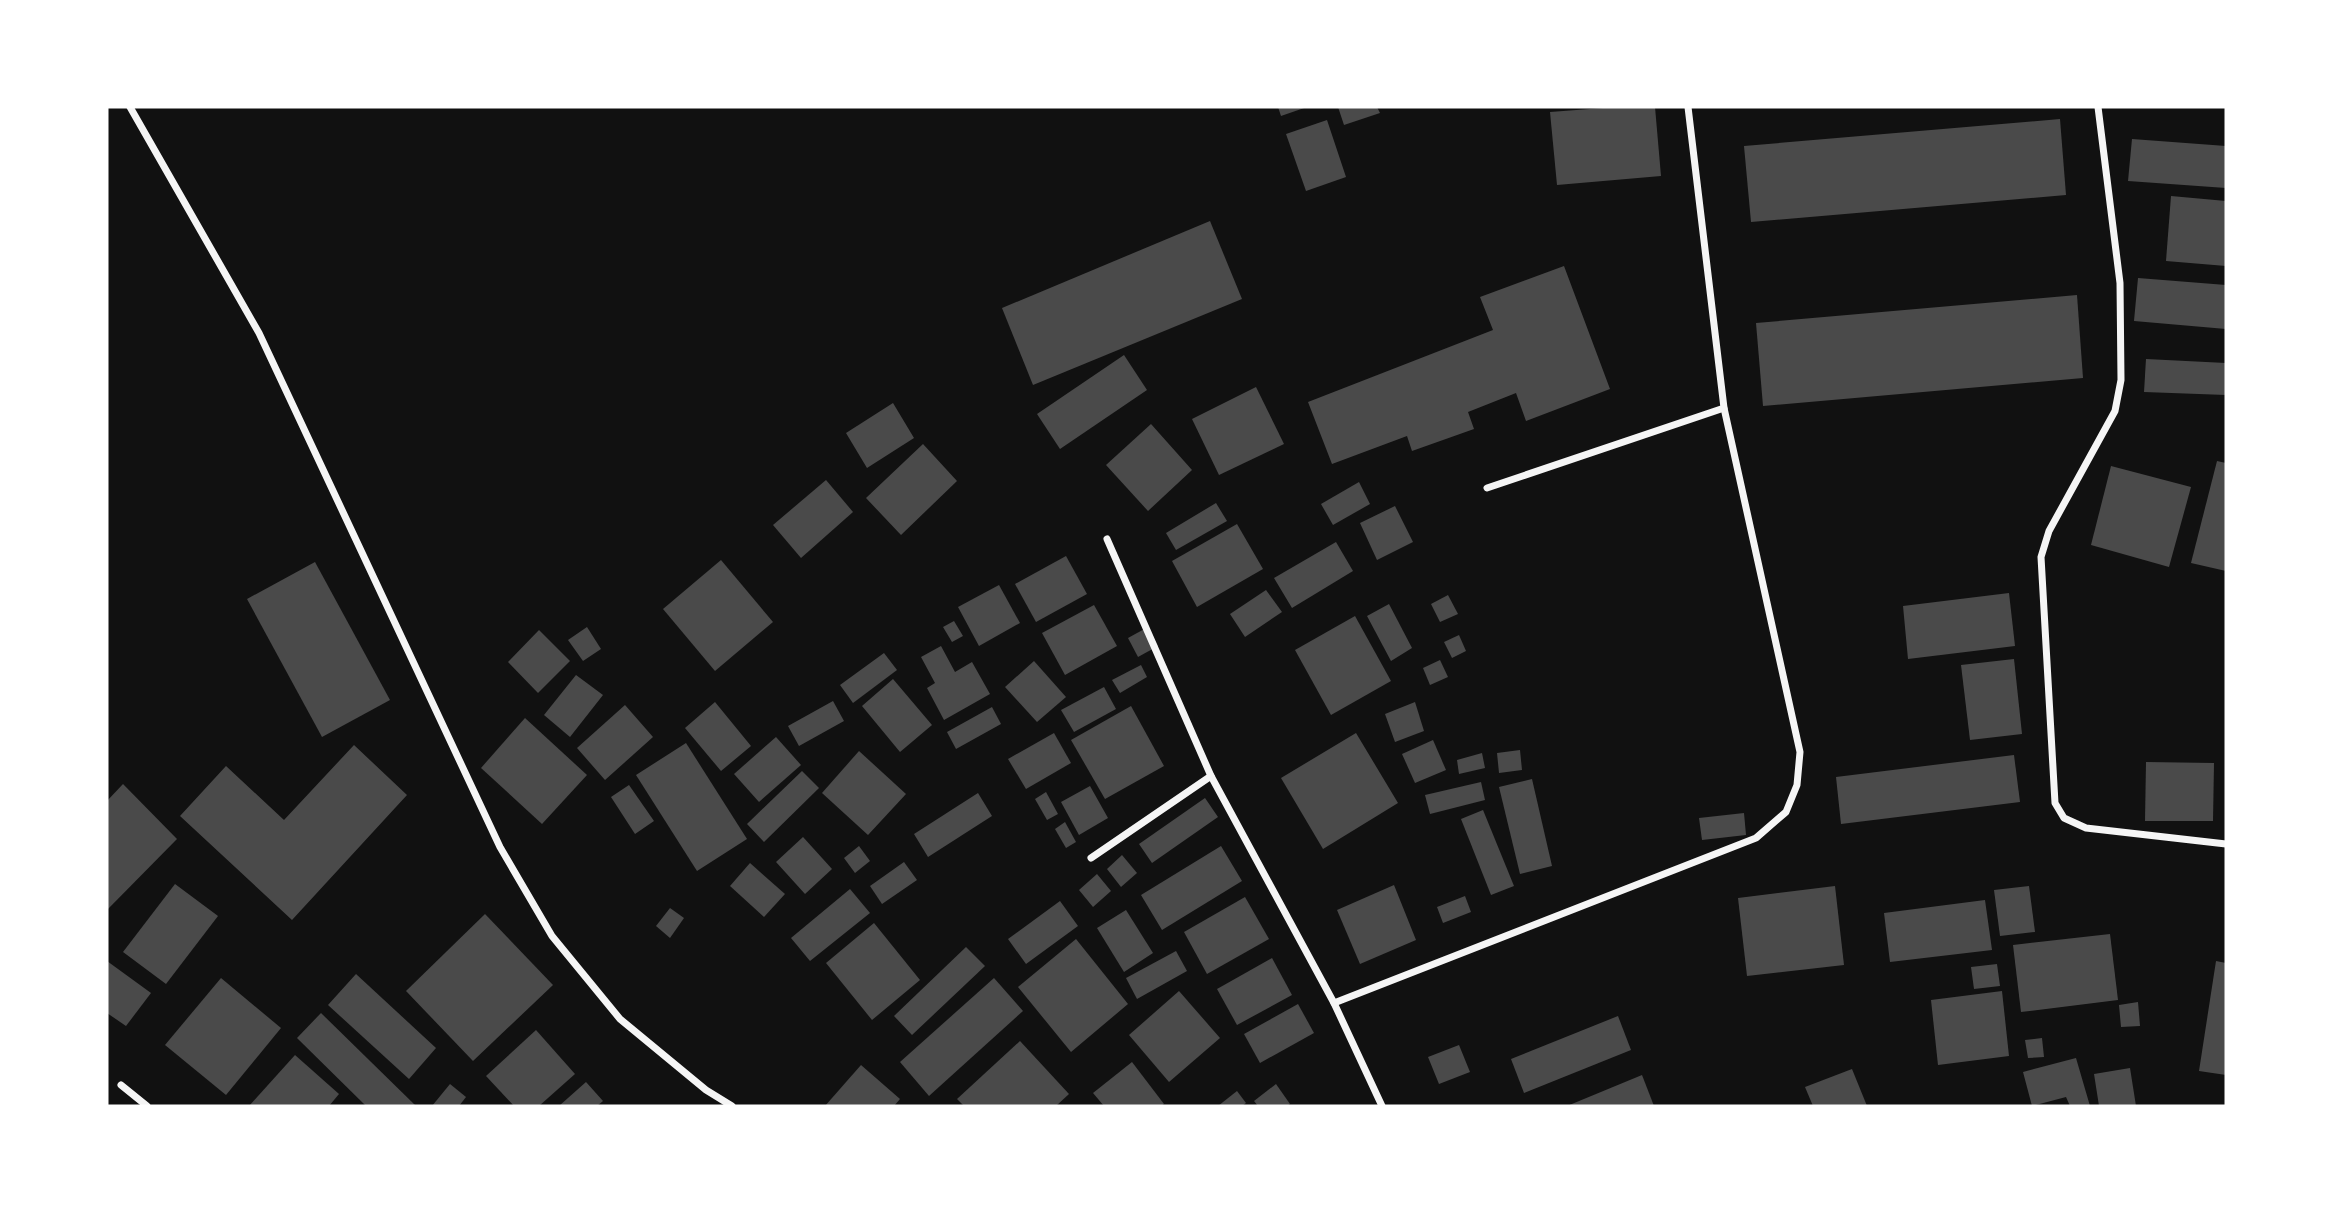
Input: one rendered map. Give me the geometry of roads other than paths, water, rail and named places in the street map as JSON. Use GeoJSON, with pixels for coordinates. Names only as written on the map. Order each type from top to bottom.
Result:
{"type":"FeatureCollection","features":[{"type":"Feature","properties":{"kind":"street"},"geometry":{"type":"LineString","coordinates":[[130,107],[259,333],[500,847],[552,936],[620,1018],[706,1090],[732,1106]]}},
{"type":"Feature","properties":{"kind":"street"},"geometry":{"type":"LineString","coordinates":[[1334,1003],[1756,838],[1786,812],[1797,785],[1800,752],[1724,408],[1688,107]]}},
{"type":"Feature","properties":{"kind":"street"},"geometry":{"type":"LineString","coordinates":[[2098,107],[2120,283],[2121,380],[2115,411],[2049,531],[2041,556],[2055,803],[2064,818],[2086,828],[2226,844]]}},
{"type":"Feature","properties":{"kind":"street"},"geometry":{"type":"LineString","coordinates":[[1487,488],[1724,408]]}},
{"type":"Feature","properties":{"kind":"street"},"geometry":{"type":"LineString","coordinates":[[1107,539],[1211,776],[1334,1003],[1382,1106]]}},
{"type":"Feature","properties":{"kind":"street"},"geometry":{"type":"LineString","coordinates":[[1091,858],[1211,776]]}},
{"type":"Feature","properties":{"kind":"street"},"geometry":{"type":"LineString","coordinates":[[121,1085],[147,1106]]}}]}
